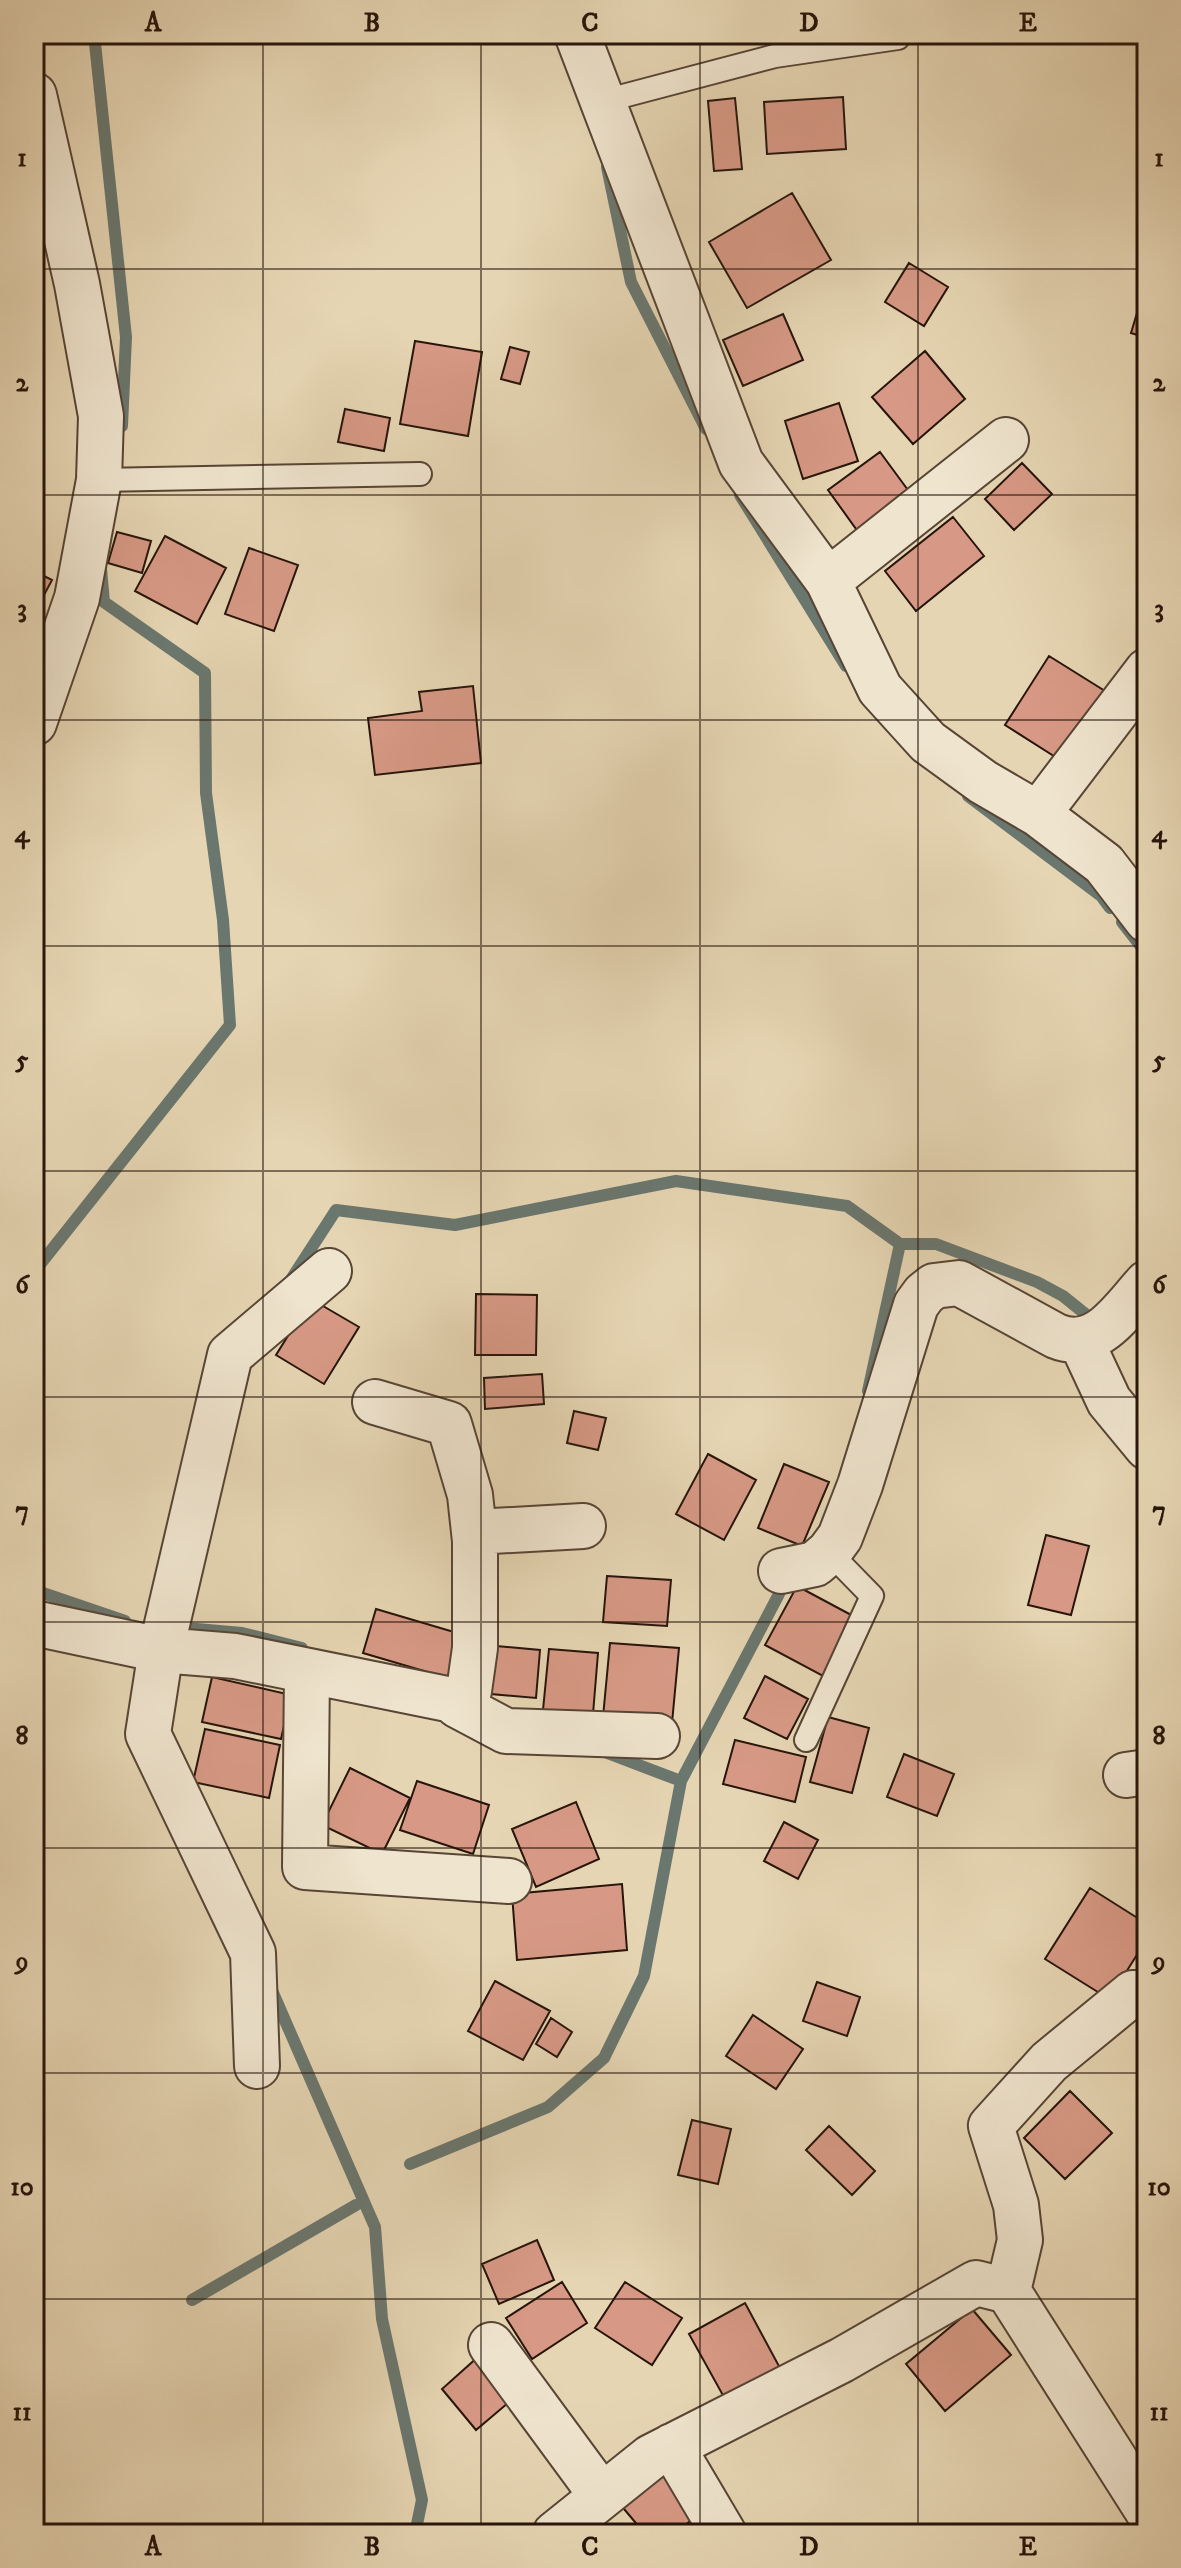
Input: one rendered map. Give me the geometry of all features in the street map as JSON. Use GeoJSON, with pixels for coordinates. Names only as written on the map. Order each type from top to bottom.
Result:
{"type":"FeatureCollection","features":[{"type":"Feature","properties":{"kind":"street"},"geometry":{"type":"LineString","coordinates":[[577,34],[741,463],[828,581],[880,689],[928,742],[983,782],[1038,814],[1104,864],[1147,920]]}},
{"type":"Feature","properties":{"kind":"street"},"geometry":{"type":"LineString","coordinates":[[34,95],[77,284],[101,416],[99,480],[77,598],[34,723]]}},
{"type":"Feature","properties":{"kind":"street"},"geometry":{"type":"LineString","coordinates":[[828,581],[1006,440]]}},
{"type":"Feature","properties":{"kind":"street"},"geometry":{"type":"LineString","coordinates":[[1038,814],[1147,671]]}},
{"type":"Feature","properties":{"kind":"street"},"geometry":{"type":"LineString","coordinates":[[257,2066],[253,1953],[148,1734],[161,1650],[230,1355],[329,1271]]}},
{"type":"Feature","properties":{"kind":"street"},"geometry":{"type":"LineString","coordinates":[[781,1571],[815,1564],[840,1537],[860,1485],[916,1305],[934,1286],[959,1283],[1056,1336],[1068,1341],[1081,1341],[1099,1333],[1147,1283]]}},
{"type":"Feature","properties":{"kind":"street"},"geometry":{"type":"LineString","coordinates":[[1081,1341],[1109,1401],[1147,1447]]}},
{"type":"Feature","properties":{"kind":"street"},"geometry":{"type":"LineString","coordinates":[[375,1402],[449,1424],[470,1495],[475,1532],[472,1676],[469,1691],[457,1701]]}},
{"type":"Feature","properties":{"kind":"street"},"geometry":{"type":"LineString","coordinates":[[475,1532],[583,1526]]}},
{"type":"Feature","properties":{"kind":"street"},"geometry":{"type":"LineString","coordinates":[[34,1623],[161,1650],[235,1656],[457,1701]]}},
{"type":"Feature","properties":{"kind":"street"},"geometry":{"type":"LineString","coordinates":[[307,1671],[305,1867],[509,1881]]}},
{"type":"Feature","properties":{"kind":"street"},"geometry":{"type":"LineString","coordinates":[[457,1701],[457,1705],[506,1731],[657,1736]]}},
{"type":"Feature","properties":{"kind":"street"},"geometry":{"type":"LineString","coordinates":[[1008,2291],[1020,2240],[1016,2205],[991,2126],[1049,2062],[1133,1993]]}},
{"type":"Feature","properties":{"kind":"street"},"geometry":{"type":"LineString","coordinates":[[555,2534],[651,2457],[842,2360],[976,2283],[1008,2291],[1147,2510]]}},
{"type":"Feature","properties":{"kind":"street"},"geometry":{"type":"LineString","coordinates":[[491,2345],[602,2496]]}},
{"type":"Feature","properties":{"kind":"street"},"geometry":{"type":"LineString","coordinates":[[672,2446],[724,2534]]}},
{"type":"Feature","properties":{"kind":"lane"},"geometry":{"type":"LineString","coordinates":[[604,101],[775,56],[898,38]]}},
{"type":"Feature","properties":{"kind":"lane"},"geometry":{"type":"LineString","coordinates":[[99,480],[420,474]]}},
{"type":"Feature","properties":{"kind":"lane"},"geometry":{"type":"LineString","coordinates":[[806,1740],[872,1596],[829,1552]]}},
{"type":"Feature","properties":{"kind":"building"},"geometry":{"type":"Polygon","coordinates":[[[639,34],[674,34],[672,44],[639,34]]]}},
{"type":"Feature","properties":{"kind":"building"},"geometry":{"type":"Polygon","coordinates":[[[843,97],[846,149],[767,154],[764,102],[843,97]]]}},
{"type":"Feature","properties":{"kind":"building"},"geometry":{"type":"Polygon","coordinates":[[[735,98],[742,169],[714,171],[708,101],[735,98]]]}},
{"type":"Feature","properties":{"kind":"building"},"geometry":{"type":"Polygon","coordinates":[[[792,193],[831,260],[747,308],[709,242],[792,193]]]}},
{"type":"Feature","properties":{"kind":"building"},"geometry":{"type":"Polygon","coordinates":[[[909,263],[948,287],[924,326],[885,302],[909,263]]]}},
{"type":"Feature","properties":{"kind":"building"},"geometry":{"type":"Polygon","coordinates":[[[1140,303],[1147,305],[1147,338],[1131,333],[1140,303]]]}},
{"type":"Feature","properties":{"kind":"building"},"geometry":{"type":"Polygon","coordinates":[[[783,314],[803,360],[743,386],[723,340],[783,314]]]}},
{"type":"Feature","properties":{"kind":"building"},"geometry":{"type":"Polygon","coordinates":[[[415,341],[482,352],[468,436],[400,424],[415,341]]]}},
{"type":"Feature","properties":{"kind":"building"},"geometry":{"type":"Polygon","coordinates":[[[510,347],[529,352],[520,384],[501,379],[510,347]]]}},
{"type":"Feature","properties":{"kind":"building"},"geometry":{"type":"Polygon","coordinates":[[[925,351],[965,399],[913,444],[872,397],[925,351]]]}},
{"type":"Feature","properties":{"kind":"building"},"geometry":{"type":"Polygon","coordinates":[[[839,403],[858,461],[803,479],[785,421],[839,403]]]}},
{"type":"Feature","properties":{"kind":"building"},"geometry":{"type":"Polygon","coordinates":[[[345,409],[390,418],[384,451],[338,442],[345,409]]]}},
{"type":"Feature","properties":{"kind":"building"},"geometry":{"type":"Polygon","coordinates":[[[880,452],[916,501],[864,540],[828,490],[880,452]]]}},
{"type":"Feature","properties":{"kind":"building"},"geometry":{"type":"Polygon","coordinates":[[[1022,463],[1052,494],[1014,530],[985,499],[1022,463]]]}},
{"type":"Feature","properties":{"kind":"building"},"geometry":{"type":"Polygon","coordinates":[[[953,517],[984,556],[916,611],[885,571],[953,517]]]}},
{"type":"Feature","properties":{"kind":"building"},"geometry":{"type":"Polygon","coordinates":[[[117,532],[151,541],[142,573],[108,563],[117,532]]]}},
{"type":"Feature","properties":{"kind":"building"},"geometry":{"type":"Polygon","coordinates":[[[165,536],[226,568],[197,624],[135,591],[165,536]]]}},
{"type":"Feature","properties":{"kind":"building"},"geometry":{"type":"Polygon","coordinates":[[[249,548],[298,565],[274,631],[225,614],[249,548]]]}},
{"type":"Feature","properties":{"kind":"building"},"geometry":{"type":"Polygon","coordinates":[[[34,571],[52,580],[34,614],[34,571]]]}},
{"type":"Feature","properties":{"kind":"building"},"geometry":{"type":"Polygon","coordinates":[[[1049,656],[1105,691],[1060,760],[1005,725],[1049,656]]]}},
{"type":"Feature","properties":{"kind":"building"},"geometry":{"type":"Polygon","coordinates":[[[473,686],[481,763],[375,775],[368,718],[422,711],[419,692],[473,686]]]}},
{"type":"Feature","properties":{"kind":"building"},"geometry":{"type":"Polygon","coordinates":[[[476,1294],[537,1295],[536,1355],[475,1355],[476,1294]]]}},
{"type":"Feature","properties":{"kind":"building"},"geometry":{"type":"Polygon","coordinates":[[[311,1299],[359,1327],[324,1384],[276,1355],[311,1299]]]}},
{"type":"Feature","properties":{"kind":"building"},"geometry":{"type":"Polygon","coordinates":[[[542,1374],[544,1404],[485,1409],[484,1378],[542,1374]]]}},
{"type":"Feature","properties":{"kind":"building"},"geometry":{"type":"Polygon","coordinates":[[[574,1411],[606,1418],[598,1450],[567,1443],[574,1411]]]}},
{"type":"Feature","properties":{"kind":"building"},"geometry":{"type":"Polygon","coordinates":[[[708,1454],[756,1480],[724,1540],[676,1514],[708,1454]]]}},
{"type":"Feature","properties":{"kind":"building"},"geometry":{"type":"Polygon","coordinates":[[[784,1464],[829,1482],[802,1546],[758,1528],[784,1464]]]}},
{"type":"Feature","properties":{"kind":"building"},"geometry":{"type":"Polygon","coordinates":[[[1046,1535],[1089,1546],[1071,1615],[1028,1605],[1046,1535]]]}},
{"type":"Feature","properties":{"kind":"building"},"geometry":{"type":"Polygon","coordinates":[[[607,1576],[671,1580],[667,1626],[603,1622],[607,1576]]]}},
{"type":"Feature","properties":{"kind":"building"},"geometry":{"type":"Polygon","coordinates":[[[797,1586],[855,1617],[823,1676],[765,1645],[797,1586]]]}},
{"type":"Feature","properties":{"kind":"building"},"geometry":{"type":"Polygon","coordinates":[[[376,1609],[464,1635],[451,1679],[363,1653],[376,1609]]]}},
{"type":"Feature","properties":{"kind":"building"},"geometry":{"type":"Polygon","coordinates":[[[610,1643],[679,1648],[672,1723],[603,1717],[610,1643]]]}},
{"type":"Feature","properties":{"kind":"building"},"geometry":{"type":"Polygon","coordinates":[[[496,1646],[540,1650],[536,1698],[491,1694],[496,1646]]]}},
{"type":"Feature","properties":{"kind":"building"},"geometry":{"type":"Polygon","coordinates":[[[549,1649],[598,1653],[593,1714],[543,1710],[549,1649]]]}},
{"type":"Feature","properties":{"kind":"building"},"geometry":{"type":"Polygon","coordinates":[[[765,1676],[808,1699],[787,1739],[744,1718],[765,1676]]]}},
{"type":"Feature","properties":{"kind":"building"},"geometry":{"type":"Polygon","coordinates":[[[212,1677],[291,1695],[281,1739],[202,1722],[212,1677]]]}},
{"type":"Feature","properties":{"kind":"building"},"geometry":{"type":"Polygon","coordinates":[[[828,1717],[869,1728],[852,1793],[810,1782],[828,1717]]]}},
{"type":"Feature","properties":{"kind":"building"},"geometry":{"type":"Polygon","coordinates":[[[205,1729],[280,1745],[269,1798],[193,1782],[205,1729]]]}},
{"type":"Feature","properties":{"kind":"building"},"geometry":{"type":"Polygon","coordinates":[[[735,1740],[806,1757],[795,1802],[723,1784],[735,1740]]]}},
{"type":"Feature","properties":{"kind":"building"},"geometry":{"type":"Polygon","coordinates":[[[904,1754],[954,1774],[937,1816],[887,1797],[904,1754]]]}},
{"type":"Feature","properties":{"kind":"building"},"geometry":{"type":"Polygon","coordinates":[[[350,1768],[410,1798],[382,1854],[322,1825],[350,1768]]]}},
{"type":"Feature","properties":{"kind":"building"},"geometry":{"type":"Polygon","coordinates":[[[417,1781],[489,1805],[473,1854],[400,1830],[417,1781]]]}},
{"type":"Feature","properties":{"kind":"building"},"geometry":{"type":"Polygon","coordinates":[[[576,1802],[599,1859],[536,1887],[512,1829],[576,1802]]]}},
{"type":"Feature","properties":{"kind":"building"},"geometry":{"type":"Polygon","coordinates":[[[784,1822],[818,1840],[798,1879],[764,1861],[784,1822]]]}},
{"type":"Feature","properties":{"kind":"building"},"geometry":{"type":"Polygon","coordinates":[[[622,1884],[627,1950],[517,1960],[512,1894],[622,1884]]]}},
{"type":"Feature","properties":{"kind":"building"},"geometry":{"type":"Polygon","coordinates":[[[1090,1888],[1147,1924],[1147,1939],[1109,1999],[1045,1959],[1090,1888]]]}},
{"type":"Feature","properties":{"kind":"building"},"geometry":{"type":"Polygon","coordinates":[[[495,1981],[550,2011],[523,2060],[468,2031],[495,1981]]]}},
{"type":"Feature","properties":{"kind":"building"},"geometry":{"type":"Polygon","coordinates":[[[817,1982],[860,1997],[847,2036],[803,2021],[817,1982]]]}},
{"type":"Feature","properties":{"kind":"building"},"geometry":{"type":"Polygon","coordinates":[[[753,2015],[803,2049],[776,2089],[726,2056],[753,2015]]]}},
{"type":"Feature","properties":{"kind":"building"},"geometry":{"type":"Polygon","coordinates":[[[551,2018],[572,2032],[557,2057],[536,2044],[551,2018]]]}},
{"type":"Feature","properties":{"kind":"building"},"geometry":{"type":"Polygon","coordinates":[[[1070,2091],[1112,2133],[1065,2179],[1024,2138],[1070,2091]]]}},
{"type":"Feature","properties":{"kind":"building"},"geometry":{"type":"Polygon","coordinates":[[[692,2120],[731,2129],[718,2184],[678,2175],[692,2120]]]}},
{"type":"Feature","properties":{"kind":"building"},"geometry":{"type":"Polygon","coordinates":[[[829,2126],[875,2171],[852,2195],[806,2150],[829,2126]]]}},
{"type":"Feature","properties":{"kind":"building"},"geometry":{"type":"Polygon","coordinates":[[[537,2240],[554,2280],[499,2304],[482,2264],[537,2240]]]}},
{"type":"Feature","properties":{"kind":"building"},"geometry":{"type":"Polygon","coordinates":[[[562,2282],[587,2323],[532,2359],[506,2318],[562,2282]]]}},
{"type":"Feature","properties":{"kind":"building"},"geometry":{"type":"Polygon","coordinates":[[[625,2282],[682,2318],[652,2365],[595,2328],[625,2282]]]}},
{"type":"Feature","properties":{"kind":"building"},"geometry":{"type":"Polygon","coordinates":[[[745,2303],[780,2368],[725,2399],[689,2334],[745,2303]]]}},
{"type":"Feature","properties":{"kind":"building"},"geometry":{"type":"Polygon","coordinates":[[[972,2309],[1011,2355],[945,2411],[906,2364],[972,2309]]]}},
{"type":"Feature","properties":{"kind":"building"},"geometry":{"type":"Polygon","coordinates":[[[479,2356],[515,2397],[476,2430],[442,2389],[479,2356]]]}},
{"type":"Feature","properties":{"kind":"building"},"geometry":{"type":"Polygon","coordinates":[[[665,2462],[704,2509],[675,2534],[645,2534],[619,2503],[665,2462]]]}},
{"type":"Feature","properties":{"kind":"waterway"},"geometry":{"type":"LineString","coordinates":[[94,34],[126,337],[122,426]]}},
{"type":"Feature","properties":{"kind":"waterway"},"geometry":{"type":"LineString","coordinates":[[607,167],[631,282],[706,429]]}},
{"type":"Feature","properties":{"kind":"waterway"},"geometry":{"type":"LineString","coordinates":[[740,495],[846,666]]}},
{"type":"Feature","properties":{"kind":"waterway"},"geometry":{"type":"LineString","coordinates":[[34,1272],[230,1025],[223,920],[206,793],[205,673],[104,602],[101,569]]}},
{"type":"Feature","properties":{"kind":"waterway"},"geometry":{"type":"LineString","coordinates":[[968,796],[1101,896],[1110,908]]}},
{"type":"Feature","properties":{"kind":"waterway"},"geometry":{"type":"LineString","coordinates":[[1122,922],[1147,954]]}},
{"type":"Feature","properties":{"kind":"waterway"},"geometry":{"type":"LineString","coordinates":[[290,1281],[336,1210],[455,1225],[676,1181],[847,1206],[900,1244]]}},
{"type":"Feature","properties":{"kind":"waterway"},"geometry":{"type":"LineString","coordinates":[[868,1391],[900,1244],[936,1244],[1037,1282],[1063,1296],[1099,1325]]}},
{"type":"Feature","properties":{"kind":"waterway"},"geometry":{"type":"LineString","coordinates":[[34,1590],[125,1621]]}},
{"type":"Feature","properties":{"kind":"waterway"},"geometry":{"type":"LineString","coordinates":[[410,2164],[548,2107],[604,2058],[644,1976],[681,1781],[779,1594]]}},
{"type":"Feature","properties":{"kind":"waterway"},"geometry":{"type":"LineString","coordinates":[[174,1627],[242,1633],[302,1648]]}},
{"type":"Feature","properties":{"kind":"waterway"},"geometry":{"type":"LineString","coordinates":[[602,1751],[681,1781]]}},
{"type":"Feature","properties":{"kind":"waterway"},"geometry":{"type":"LineString","coordinates":[[270,1986],[375,2227],[382,2319],[422,2500],[415,2534]]}},
{"type":"Feature","properties":{"kind":"waterway"},"geometry":{"type":"LineString","coordinates":[[192,2300],[356,2205]]}}]}
